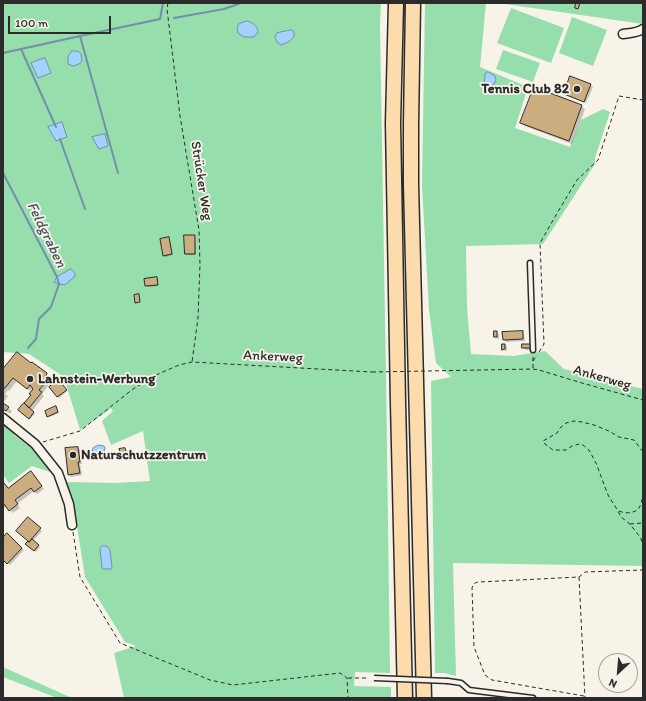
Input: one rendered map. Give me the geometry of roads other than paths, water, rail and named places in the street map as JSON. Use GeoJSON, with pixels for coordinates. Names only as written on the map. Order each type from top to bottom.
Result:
{"type":"FeatureCollection","features":[{"type":"Feature","properties":{"kind":"highway"},"geometry":{"type":"LineString","coordinates":[[396,3],[392,123],[405,698]]}},
{"type":"Feature","properties":{"kind":"highway"},"geometry":{"type":"LineString","coordinates":[[413,3],[410,124],[424,698]]}},
{"type":"Feature","properties":{"kind":"street"},"geometry":{"type":"LineString","coordinates":[[623,34],[632,33],[643,29]]}},
{"type":"Feature","properties":{"kind":"street"},"geometry":{"type":"LineString","coordinates":[[3,418],[35,444],[58,473],[69,504],[72,525]]}},
{"type":"Feature","properties":{"kind":"lane"},"geometry":{"type":"LineString","coordinates":[[530,263],[533,350]]}},
{"type":"Feature","properties":{"kind":"lane"},"geometry":{"type":"LineString","coordinates":[[374,678],[448,681],[461,683],[469,690],[533,698]]}},
{"type":"Feature","properties":{"kind":"water"},"geometry":{"type":"Polygon","coordinates":[[[247,21],[257,28],[258,32],[254,37],[244,37],[238,33],[237,28],[239,24],[247,21]]]}},
{"type":"Feature","properties":{"kind":"water"},"geometry":{"type":"Polygon","coordinates":[[[292,30],[294,35],[290,40],[281,45],[277,42],[275,37],[277,33],[292,30]]]}},
{"type":"Feature","properties":{"kind":"water"},"geometry":{"type":"Polygon","coordinates":[[[72,51],[78,51],[81,54],[82,61],[73,66],[68,64],[68,57],[72,51]]]}},
{"type":"Feature","properties":{"kind":"water"},"geometry":{"type":"Polygon","coordinates":[[[45,58],[51,73],[38,78],[31,63],[45,58]]]}},
{"type":"Feature","properties":{"kind":"water"},"geometry":{"type":"Polygon","coordinates":[[[488,72],[495,76],[496,80],[491,89],[488,90],[484,89],[485,74],[488,72]]]}},
{"type":"Feature","properties":{"kind":"water"},"geometry":{"type":"Polygon","coordinates":[[[62,122],[67,137],[56,141],[48,127],[62,122]]]}},
{"type":"Feature","properties":{"kind":"water"},"geometry":{"type":"Polygon","coordinates":[[[105,134],[108,146],[99,149],[92,137],[105,134]]]}},
{"type":"Feature","properties":{"kind":"water"},"geometry":{"type":"Polygon","coordinates":[[[71,269],[75,273],[75,276],[65,285],[54,282],[57,277],[71,269]]]}},
{"type":"Feature","properties":{"kind":"water"},"geometry":{"type":"Polygon","coordinates":[[[99,445],[104,446],[104,452],[98,454],[94,453],[92,451],[93,448],[99,445]]]}},
{"type":"Feature","properties":{"kind":"water"},"geometry":{"type":"Polygon","coordinates":[[[102,546],[107,546],[110,550],[111,569],[102,568],[100,548],[102,546]]]}},
{"type":"Feature","properties":{"kind":"waterway"},"geometry":{"type":"LineString","coordinates":[[3,53],[160,19],[163,3]]}},
{"type":"Feature","properties":{"kind":"waterway"},"geometry":{"type":"LineString","coordinates":[[174,18],[224,9],[241,3]]}},
{"type":"Feature","properties":{"kind":"waterway"},"geometry":{"type":"LineString","coordinates":[[80,36],[118,173]]}},
{"type":"Feature","properties":{"kind":"waterway"},"geometry":{"type":"LineString","coordinates":[[21,49],[56,127]]}},
{"type":"Feature","properties":{"kind":"waterway"},"geometry":{"type":"LineString","coordinates":[[60,139],[85,209]]}},
{"type":"Feature","properties":{"kind":"waterway","name":"Feldgraben"},"geometry":{"type":"LineString","coordinates":[[3,173],[57,277],[59,284],[51,307],[39,319],[36,339],[28,348]]}},
{"type":"Feature","properties":{"kind":"place","name":"Tennis Club 82"},"geometry":{"type":"Point","coordinates":[577,89]}},
{"type":"Feature","properties":{"kind":"place","name":"Lahnstein-Werbung"},"geometry":{"type":"Point","coordinates":[30,379]}},
{"type":"Feature","properties":{"kind":"place","name":"Naturschutzzentrum"},"geometry":{"type":"Point","coordinates":[73,455]}}]}
